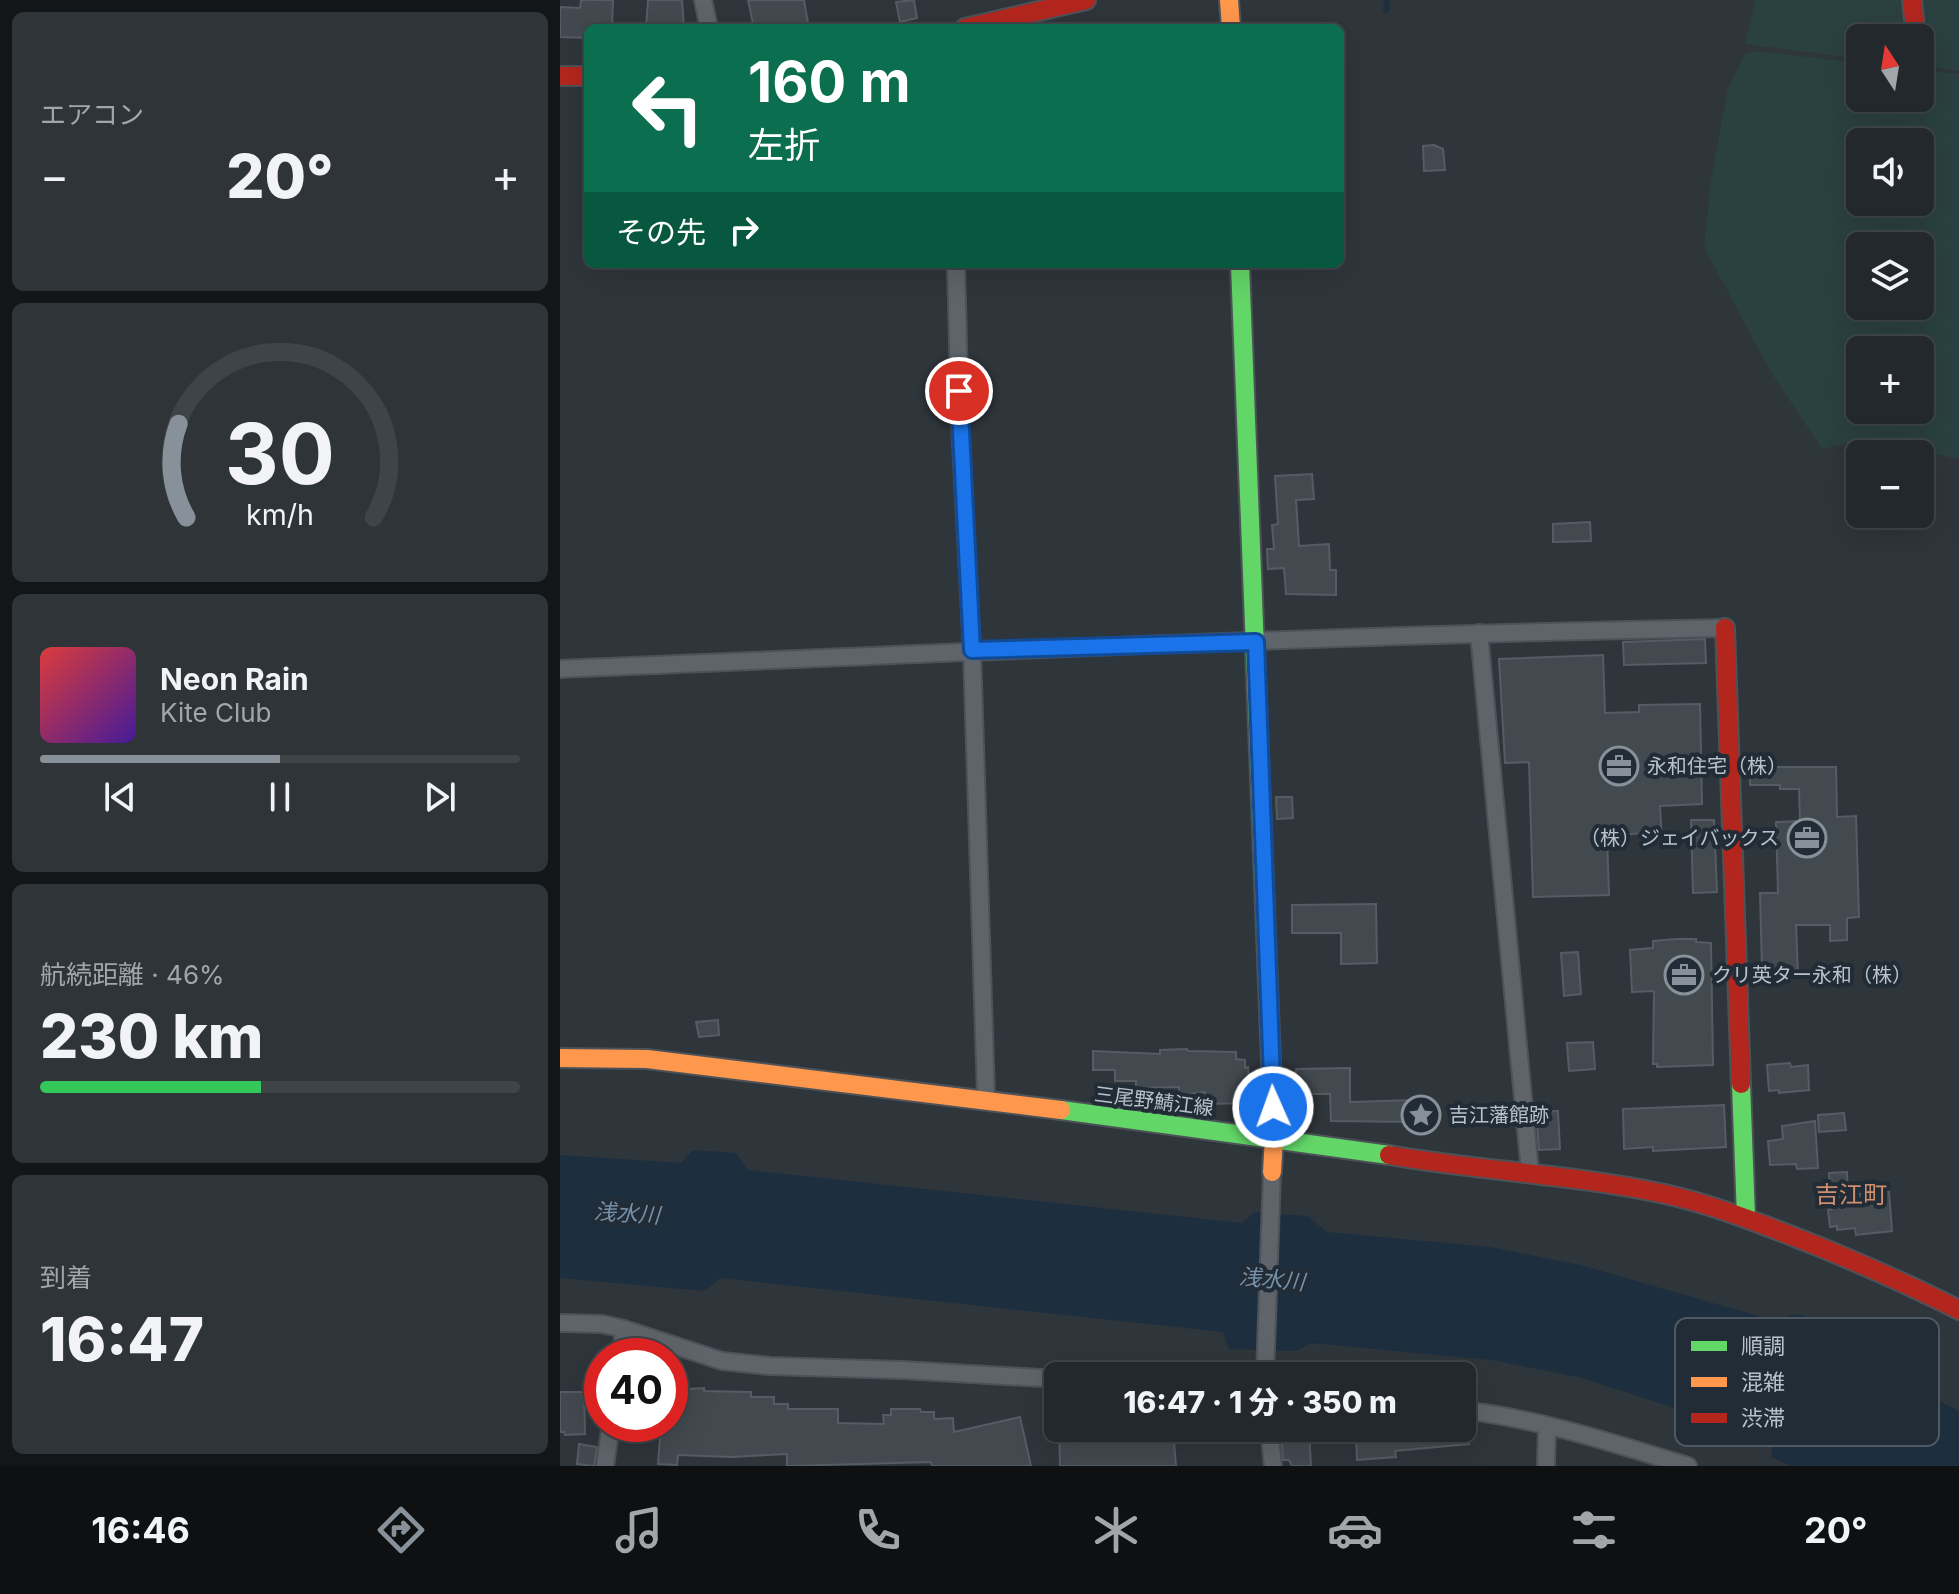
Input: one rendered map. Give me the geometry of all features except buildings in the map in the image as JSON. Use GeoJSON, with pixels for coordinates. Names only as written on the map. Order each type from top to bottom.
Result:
{"type":"FeatureCollection","features":[{"type":"Feature","properties":{"kind":"street"},"geometry":{"type":"LineString","coordinates":[[703,0],[708,24]]}},
{"type":"Feature","properties":{"kind":"street"},"geometry":{"type":"LineString","coordinates":[[982,24],[1086,0]]}},
{"type":"Feature","properties":{"kind":"street"},"geometry":{"type":"LineString","coordinates":[[1229,0],[1231,24]]}},
{"type":"Feature","properties":{"kind":"street"},"geometry":{"type":"LineString","coordinates":[[1912,0],[1915,24]]}},
{"type":"Feature","properties":{"kind":"street"},"geometry":{"type":"LineString","coordinates":[[560,76],[584,76]]}},
{"type":"Feature","properties":{"kind":"street"},"geometry":{"type":"LineString","coordinates":[[956,268],[986,1096],[991,1100]]}},
{"type":"Feature","properties":{"kind":"street"},"geometry":{"type":"LineString","coordinates":[[1240,268],[1274,1138],[1265,1362]]}},
{"type":"Feature","properties":{"kind":"street"},"geometry":{"type":"LineString","coordinates":[[560,669],[972,650],[1725,628],[1746,1217]]}},
{"type":"Feature","properties":{"kind":"street"},"geometry":{"type":"LineString","coordinates":[[1479,633],[1530,1172]]}},
{"type":"Feature","properties":{"kind":"street","name":"三尾野鯖江線"},"geometry":{"type":"LineString","coordinates":[[560,1058],[647,1059],[991,1100],[1440,1164],[1530,1172],[1661,1193],[1746,1217],[1909,1284],[1959,1310]]}},
{"type":"Feature","properties":{"kind":"street"},"geometry":{"type":"LineString","coordinates":[[560,1323],[602,1324],[624,1329],[722,1361],[770,1366],[1044,1378]]}},
{"type":"Feature","properties":{"kind":"street"},"geometry":{"type":"LineString","coordinates":[[623,1338],[624,1329]]}},
{"type":"Feature","properties":{"kind":"street"},"geometry":{"type":"LineString","coordinates":[[1476,1412],[1516,1416],[1547,1427],[1572,1430],[1688,1466]]}},
{"type":"Feature","properties":{"kind":"street"},"geometry":{"type":"LineString","coordinates":[[1546,1466],[1547,1427]]}},
{"type":"Feature","properties":{"kind":"street"},"geometry":{"type":"LineString","coordinates":[[605,1466],[608,1442]]}},
{"type":"Feature","properties":{"kind":"street"},"geometry":{"type":"LineString","coordinates":[[1270,1442],[1273,1466]]}},
{"type":"Feature","properties":{"kind":"green space"},"geometry":{"type":"Polygon","coordinates":[[[1755,0],[1959,0],[1959,71],[1934,68],[1934,24],[1846,24],[1846,57],[1745,44],[1755,0]]]}},
{"type":"Feature","properties":{"kind":"green space"},"geometry":{"type":"Polygon","coordinates":[[[1756,51],[1846,61],[1846,112],[1934,112],[1934,71],[1959,74],[1959,459],[1934,454],[1934,440],[1846,440],[1846,444],[1822,449],[1770,371],[1704,247],[1711,179],[1728,88],[1745,54],[1756,51]]]}},
{"type":"Feature","properties":{"kind":"water","name":"浅水川"},"geometry":{"type":"Polygon","coordinates":[[[693,1150],[736,1153],[748,1170],[1242,1223],[1255,1212],[1307,1216],[1327,1232],[1490,1247],[1584,1266],[1765,1318],[1675,1318],[1675,1408],[1582,1378],[1491,1360],[1311,1343],[1297,1351],[1229,1349],[1223,1332],[720,1278],[705,1291],[560,1278],[560,1155],[681,1163],[693,1150]]]}},
{"type":"Feature","properties":{"kind":"water"},"geometry":{"type":"Polygon","coordinates":[[[1798,1314],[1808,1318],[1781,1318],[1798,1314]]]}},
{"type":"Feature","properties":{"kind":"water"},"geometry":{"type":"Polygon","coordinates":[[[1939,1401],[1959,1411],[1959,1466],[1790,1466],[1771,1457],[1772,1446],[1939,1446],[1939,1401]]]}},
{"type":"Feature","properties":{"kind":"waterway"},"geometry":{"type":"LineString","coordinates":[[1386,10],[1387,0]]}},
{"type":"Feature","properties":{"kind":"traffic: fast"},"geometry":{"type":"LineString","coordinates":[[1240,268],[1266,933]]}},
{"type":"Feature","properties":{"kind":"traffic: fast"},"geometry":{"type":"LineString","coordinates":[[1741,1084],[1746,1217]]}},
{"type":"Feature","properties":{"kind":"traffic: fast"},"geometry":{"type":"LineString","coordinates":[[1061,1110],[1389,1155]]}},
{"type":"Feature","properties":{"kind":"traffic: slow"},"geometry":{"type":"LineString","coordinates":[[1229,0],[1231,24]]}},
{"type":"Feature","properties":{"kind":"traffic: slow"},"geometry":{"type":"LineString","coordinates":[[1266,933],[1274,1138],[1272,1172]]}},
{"type":"Feature","properties":{"kind":"traffic: slow"},"geometry":{"type":"LineString","coordinates":[[560,1058],[647,1059],[1061,1110]]}},
{"type":"Feature","properties":{"kind":"traffic: jam"},"geometry":{"type":"LineString","coordinates":[[982,24],[1086,0]]}},
{"type":"Feature","properties":{"kind":"traffic: jam"},"geometry":{"type":"LineString","coordinates":[[1912,0],[1915,24]]}},
{"type":"Feature","properties":{"kind":"traffic: jam"},"geometry":{"type":"LineString","coordinates":[[560,76],[584,76]]}},
{"type":"Feature","properties":{"kind":"traffic: jam"},"geometry":{"type":"LineString","coordinates":[[1725,628],[1741,1084]]}},
{"type":"Feature","properties":{"kind":"traffic: jam"},"geometry":{"type":"LineString","coordinates":[[1389,1155],[1592,1181],[1699,1203],[1815,1245],[1959,1310]]}},
{"type":"Feature","properties":{"kind":"place","name":"永和住宅（株）"},"geometry":{"type":"Point","coordinates":[1619,766]}},
{"type":"Feature","properties":{"kind":"place","name":"（株）ジェイバックス"},"geometry":{"type":"Point","coordinates":[1807,838]}},
{"type":"Feature","properties":{"kind":"place","name":"クリ英ター永和（株）"},"geometry":{"type":"Point","coordinates":[1684,975]}},
{"type":"Feature","properties":{"kind":"place","name":"吉江藩館跡"},"geometry":{"type":"Point","coordinates":[1421,1115]}},
{"type":"Feature","properties":{"kind":"district","name":"吉江町"},"geometry":{"type":"Point","coordinates":[1851,1194]}},
{"type":"Feature","properties":{"kind":"route"},"geometry":{"type":"LineString","coordinates":[[959,391],[972,650],[1256,642],[1273,1107]]}}]}
